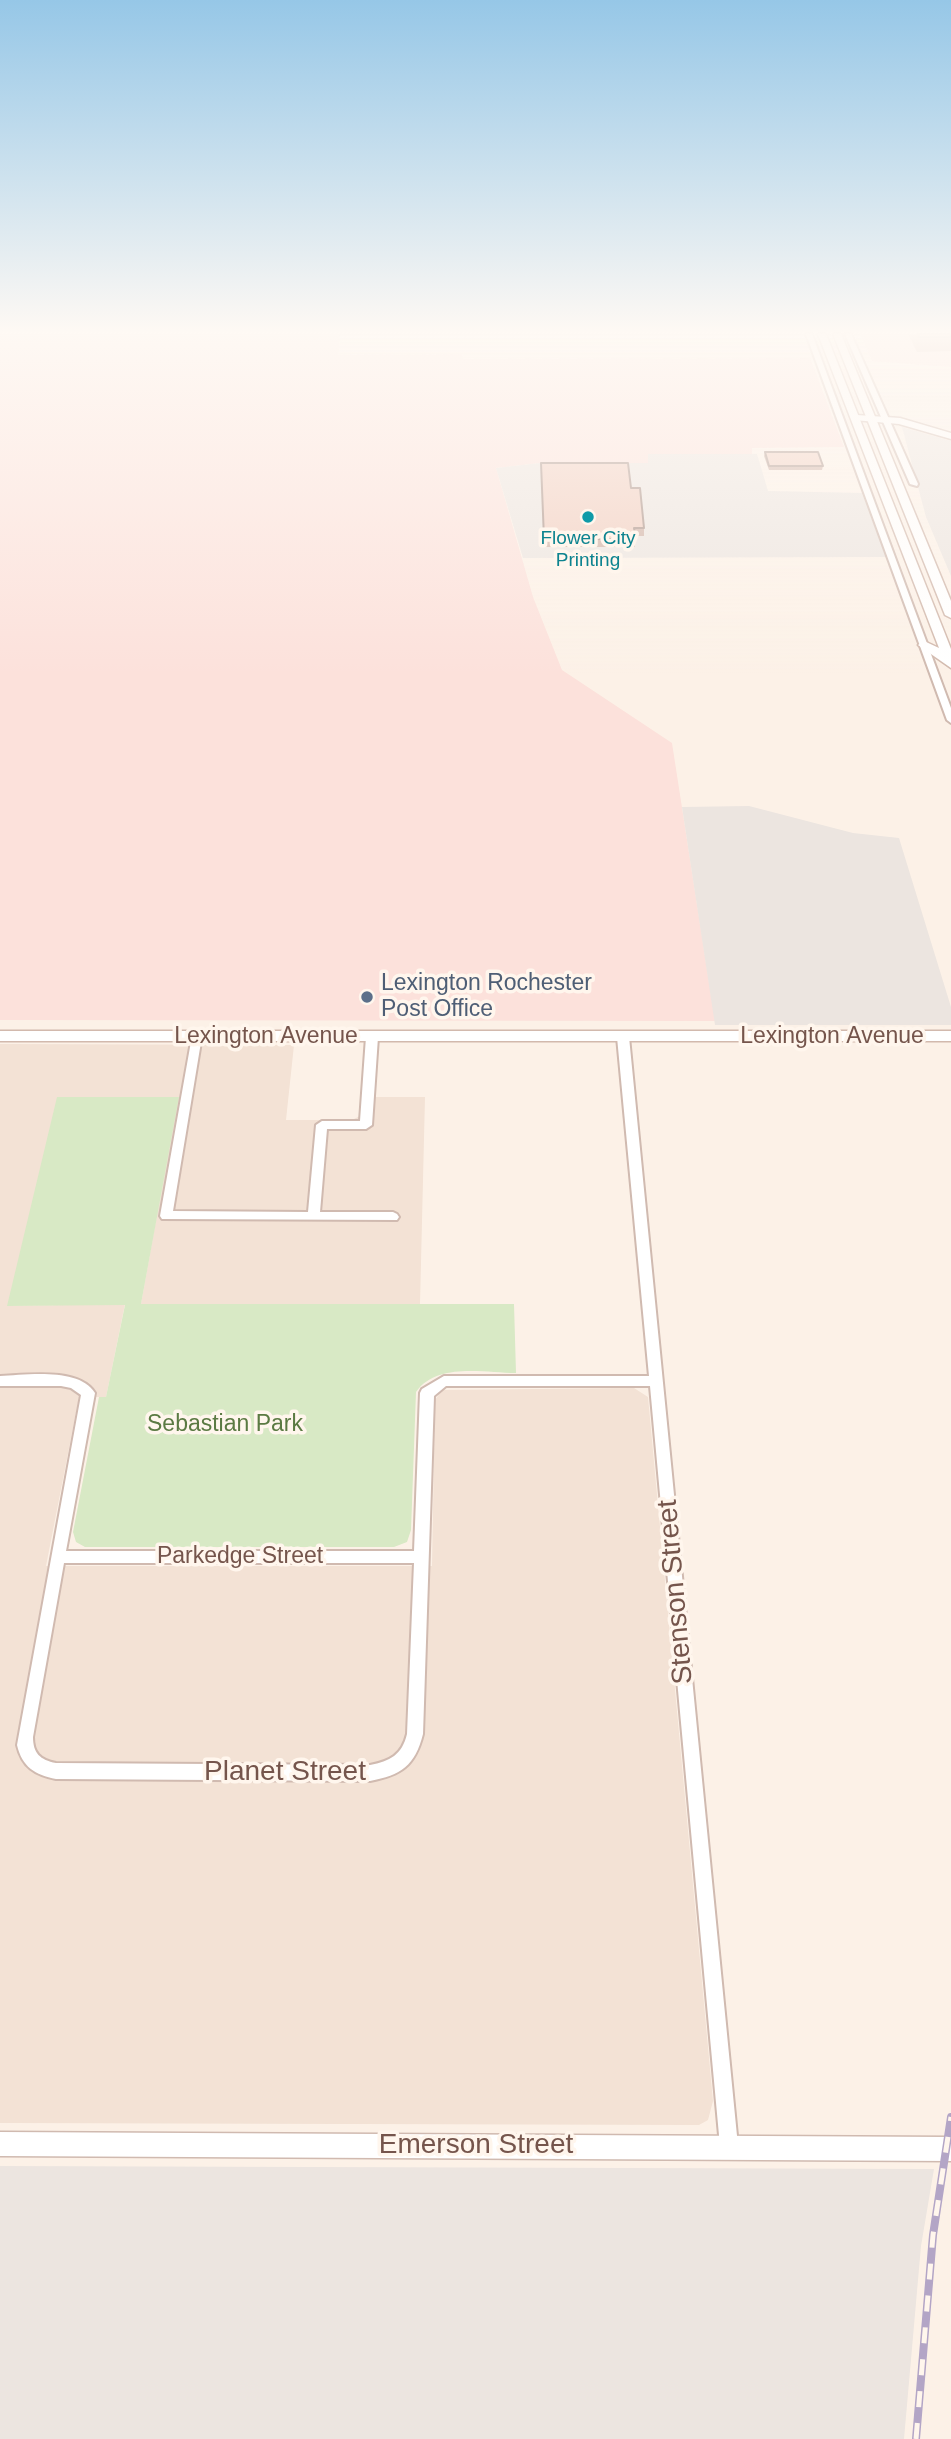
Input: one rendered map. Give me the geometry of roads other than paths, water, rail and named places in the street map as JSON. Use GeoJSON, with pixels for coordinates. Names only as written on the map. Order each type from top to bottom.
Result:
{"type":"FeatureCollection","features":[{"type":"Feature","properties":{"kind":"main road"},"geometry":{"type":"LineString","coordinates":[[868,448],[950,661]]}},
{"type":"Feature","properties":{"kind":"main road"},"geometry":{"type":"LineString","coordinates":[[890,448],[951,615]]}},
{"type":"Feature","properties":{"kind":"main road"},"geometry":{"type":"LineString","coordinates":[[923,645],[950,661]]}},
{"type":"Feature","properties":{"kind":"main road","name":"Lexington Avenue"},"geometry":{"type":"LineString","coordinates":[[0,1036],[951,1036]]}},
{"type":"Feature","properties":{"kind":"street"},"geometry":{"type":"LineString","coordinates":[[852,448],[951,720]]}},
{"type":"Feature","properties":{"kind":"street"},"geometry":{"type":"LineString","coordinates":[[895,448],[914,484]]}},
{"type":"Feature","properties":{"kind":"street"},"geometry":{"type":"LineString","coordinates":[[197,1036],[166,1216],[393,1217]]}},
{"type":"Feature","properties":{"kind":"street"},"geometry":{"type":"LineString","coordinates":[[314,1216],[322,1125],[366,1125],[372,1037]]}},
{"type":"Feature","properties":{"kind":"street","name":"Stenson Street"},"geometry":{"type":"LineString","coordinates":[[623,1037],[729,2146]]}},
{"type":"Feature","properties":{"kind":"street","name":"Planet Street"},"geometry":{"type":"LineString","coordinates":[[0,1381],[71,1381],[83,1386],[88,1393],[24,1737],[24,1749],[35,1765],[57,1771],[370,1773],[399,1765],[413,1747],[425,1399],[437,1384],[657,1381]]}},
{"type":"Feature","properties":{"kind":"street","name":"Parkedge Street"},"geometry":{"type":"LineString","coordinates":[[58,1557],[421,1557]]}},
{"type":"Feature","properties":{"kind":"street","name":"Emerson Street"},"geometry":{"type":"LineString","coordinates":[[0,2144],[951,2149]]}},
{"type":"Feature","properties":{"kind":"railway"},"geometry":{"type":"LineString","coordinates":[[916,2439],[933,2235],[951,2117]]}},
{"type":"Feature","properties":{"kind":"place","name":"Flower City Printing"},"geometry":{"type":"Point","coordinates":[588,517]}},
{"type":"Feature","properties":{"kind":"place","name":"Lexington Rochester Post Office"},"geometry":{"type":"Point","coordinates":[367,997]}},
{"type":"Feature","properties":{"kind":"park label","name":"Sebastian Park"},"geometry":{"type":"Point","coordinates":[225,1425]}}]}
